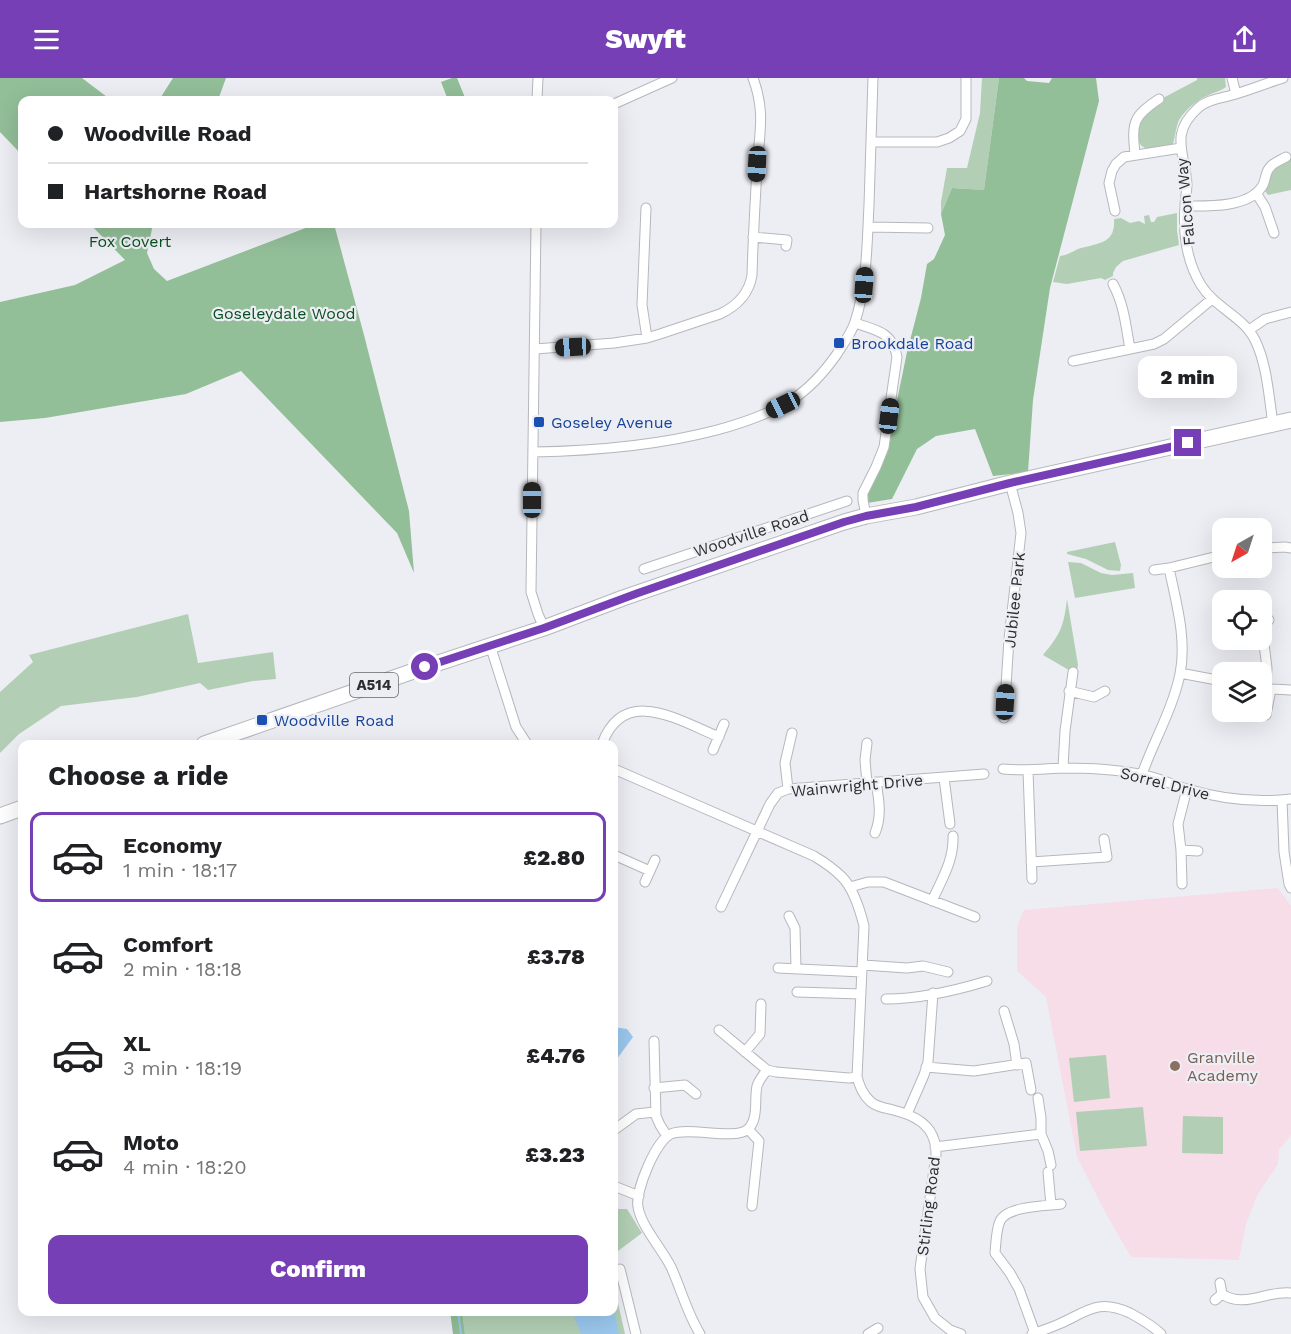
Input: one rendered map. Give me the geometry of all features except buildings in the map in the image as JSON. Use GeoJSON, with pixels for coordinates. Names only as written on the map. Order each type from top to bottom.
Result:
{"type":"FeatureCollection","features":[{"type":"Feature","properties":{"kind":"main road","name":"A514"},"geometry":{"type":"LineString","coordinates":[[866,516],[916,507],[1010,483],[1291,420]]}},
{"type":"Feature","properties":{"kind":"main road","name":"Woodville Road"},"geometry":{"type":"LineString","coordinates":[[216,740],[866,516]]}},
{"type":"Feature","properties":{"kind":"main road"},"geometry":{"type":"LineString","coordinates":[[0,816],[18,809]]}},
{"type":"Feature","properties":{"kind":"street"},"geometry":{"type":"LineString","coordinates":[[537,96],[538,78]]}},
{"type":"Feature","properties":{"kind":"street"},"geometry":{"type":"LineString","coordinates":[[618,102],[672,78]]}},
{"type":"Feature","properties":{"kind":"street"},"geometry":{"type":"LineString","coordinates":[[535,349],[647,338],[730,309],[745,294],[751,282],[761,114],[753,78]]}},
{"type":"Feature","properties":{"kind":"street"},"geometry":{"type":"LineString","coordinates":[[533,452],[572,452],[653,444],[695,436],[750,420],[771,411],[793,399],[814,382],[850,334],[864,285],[873,78]]}},
{"type":"Feature","properties":{"kind":"street"},"geometry":{"type":"LineString","coordinates":[[871,142],[937,142],[960,131],[966,119],[966,78]]}},
{"type":"Feature","properties":{"kind":"street"},"geometry":{"type":"LineString","coordinates":[[1232,78],[1236,94]]}},
{"type":"Feature","properties":{"kind":"street","name":"Falcon Way"},"geometry":{"type":"LineString","coordinates":[[1273,424],[1263,366],[1256,343],[1249,330],[1212,299],[1199,280],[1187,247],[1184,224],[1187,184],[1180,137],[1190,115],[1200,106],[1283,78]]}},
{"type":"Feature","properties":{"kind":"street"},"geometry":{"type":"LineString","coordinates":[[1136,155],[1133,134],[1141,105],[1159,99]]}},
{"type":"Feature","properties":{"kind":"street"},"geometry":{"type":"LineString","coordinates":[[1115,212],[1109,183],[1116,164],[1124,157],[1180,148]]}},
{"type":"Feature","properties":{"kind":"street"},"geometry":{"type":"LineString","coordinates":[[1185,206],[1223,205],[1241,201],[1263,187],[1264,168],[1286,157]]}},
{"type":"Feature","properties":{"kind":"street"},"geometry":{"type":"LineString","coordinates":[[1256,193],[1265,207],[1274,233]]}},
{"type":"Feature","properties":{"kind":"street"},"geometry":{"type":"LineString","coordinates":[[646,208],[642,304],[647,338]]}},
{"type":"Feature","properties":{"kind":"street"},"geometry":{"type":"LineString","coordinates":[[868,227],[928,228]]}},
{"type":"Feature","properties":{"kind":"street"},"geometry":{"type":"LineString","coordinates":[[536,228],[531,592],[537,614],[544,628]]}},
{"type":"Feature","properties":{"kind":"street"},"geometry":{"type":"LineString","coordinates":[[753,237],[787,240],[786,246]]}},
{"type":"Feature","properties":{"kind":"street"},"geometry":{"type":"LineString","coordinates":[[1113,284],[1119,295],[1130,349]]}},
{"type":"Feature","properties":{"kind":"street"},"geometry":{"type":"LineString","coordinates":[[1073,361],[1154,344],[1164,339],[1212,299]]}},
{"type":"Feature","properties":{"kind":"street"},"geometry":{"type":"LineString","coordinates":[[1249,330],[1265,319],[1291,312]]}},
{"type":"Feature","properties":{"kind":"street"},"geometry":{"type":"LineString","coordinates":[[855,323],[876,329],[888,337],[896,350],[897,357],[884,447],[863,493],[866,516]]}},
{"type":"Feature","properties":{"kind":"street"},"geometry":{"type":"LineString","coordinates":[[1085,347],[1087,358]]}},
{"type":"Feature","properties":{"kind":"street","name":"Jubilee Park"},"geometry":{"type":"LineString","coordinates":[[1004,718],[1009,639],[1021,533],[1010,483]]}},
{"type":"Feature","properties":{"kind":"street","name":"Woodville Road"},"geometry":{"type":"LineString","coordinates":[[644,569],[843,502],[844,522]]}},
{"type":"Feature","properties":{"kind":"street"},"geometry":{"type":"LineString","coordinates":[[1272,546],[1287,544]]}},
{"type":"Feature","properties":{"kind":"street"},"geometry":{"type":"LineString","coordinates":[[1154,570],[1212,557]]}},
{"type":"Feature","properties":{"kind":"street"},"geometry":{"type":"LineString","coordinates":[[662,563],[669,582]]}},
{"type":"Feature","properties":{"kind":"street"},"geometry":{"type":"LineString","coordinates":[[1142,774],[1150,749],[1166,716],[1180,673],[1182,646],[1179,613],[1169,568]]}},
{"type":"Feature","properties":{"kind":"street"},"geometry":{"type":"LineString","coordinates":[[490,645],[516,727],[524,740]]}},
{"type":"Feature","properties":{"kind":"street"},"geometry":{"type":"LineString","coordinates":[[1063,768],[1072,672]]}},
{"type":"Feature","properties":{"kind":"street"},"geometry":{"type":"LineString","coordinates":[[1180,673],[1212,679]]}},
{"type":"Feature","properties":{"kind":"street"},"geometry":{"type":"LineString","coordinates":[[1272,688],[1291,690]]}},
{"type":"Feature","properties":{"kind":"street"},"geometry":{"type":"LineString","coordinates":[[1069,691],[1094,697],[1105,691]]}},
{"type":"Feature","properties":{"kind":"street"},"geometry":{"type":"LineString","coordinates":[[604,740],[611,724],[622,715],[651,710],[719,736]]}},
{"type":"Feature","properties":{"kind":"street"},"geometry":{"type":"LineString","coordinates":[[713,750],[724,724]]}},
{"type":"Feature","properties":{"kind":"street"},"geometry":{"type":"LineString","coordinates":[[788,789],[785,763],[792,733]]}},
{"type":"Feature","properties":{"kind":"street"},"geometry":{"type":"LineString","coordinates":[[867,742],[865,760],[880,809],[879,824],[875,833]]}},
{"type":"Feature","properties":{"kind":"street","name":"Sorrel Drive"},"geometry":{"type":"LineString","coordinates":[[1003,769],[1109,770],[1142,774],[1220,797],[1249,801],[1287,800]]}},
{"type":"Feature","properties":{"kind":"street"},"geometry":{"type":"LineString","coordinates":[[618,771],[814,856],[842,877],[850,887],[861,913],[864,926],[857,1077],[767,1070],[719,1030]]}},
{"type":"Feature","properties":{"kind":"street"},"geometry":{"type":"LineString","coordinates":[[1028,771],[1032,879]]}},
{"type":"Feature","properties":{"kind":"street","name":"Wainwright Drive"},"geometry":{"type":"LineString","coordinates":[[721,907],[770,804],[778,794],[788,789],[984,774]]}},
{"type":"Feature","properties":{"kind":"street","name":"Wainwright Drive"},"geometry":{"type":"LineString","coordinates":[[944,778],[950,824]]}},
{"type":"Feature","properties":{"kind":"street"},"geometry":{"type":"LineString","coordinates":[[1182,884],[1179,824],[1187,789]]}},
{"type":"Feature","properties":{"kind":"street"},"geometry":{"type":"LineString","coordinates":[[1287,800],[1287,843],[1291,888]]}},
{"type":"Feature","properties":{"kind":"street"},"geometry":{"type":"LineString","coordinates":[[932,901],[951,858],[953,836]]}},
{"type":"Feature","properties":{"kind":"street"},"geometry":{"type":"LineString","coordinates":[[1031,862],[1107,857],[1104,838]]}},
{"type":"Feature","properties":{"kind":"street"},"geometry":{"type":"LineString","coordinates":[[1181,850],[1198,851]]}},
{"type":"Feature","properties":{"kind":"street"},"geometry":{"type":"LineString","coordinates":[[618,857],[650,871]]}},
{"type":"Feature","properties":{"kind":"street"},"geometry":{"type":"LineString","coordinates":[[645,882],[654,860]]}},
{"type":"Feature","properties":{"kind":"street"},"geometry":{"type":"LineString","coordinates":[[850,887],[868,882],[884,882],[975,917]]}},
{"type":"Feature","properties":{"kind":"street"},"geometry":{"type":"LineString","coordinates":[[789,916],[795,928],[796,969]]}},
{"type":"Feature","properties":{"kind":"street"},"geometry":{"type":"LineString","coordinates":[[778,968],[862,969],[923,966],[948,972]]}},
{"type":"Feature","properties":{"kind":"street"},"geometry":{"type":"LineString","coordinates":[[886,999],[910,999],[987,981]]}},
{"type":"Feature","properties":{"kind":"street"},"geometry":{"type":"LineString","coordinates":[[797,992],[861,994]]}},
{"type":"Feature","properties":{"kind":"street"},"geometry":{"type":"LineString","coordinates":[[907,1114],[928,1062],[933,993]]}},
{"type":"Feature","properties":{"kind":"street"},"geometry":{"type":"LineString","coordinates":[[745,1052],[760,1034],[761,1004]]}},
{"type":"Feature","properties":{"kind":"street"},"geometry":{"type":"LineString","coordinates":[[1004,1011],[1014,1044],[1017,1065]]}},
{"type":"Feature","properties":{"kind":"street"},"geometry":{"type":"LineString","coordinates":[[654,1041],[655,1112],[667,1136]]}},
{"type":"Feature","properties":{"kind":"street"},"geometry":{"type":"LineString","coordinates":[[926,1068],[974,1071],[1026,1063],[1031,1090]]}},
{"type":"Feature","properties":{"kind":"street"},"geometry":{"type":"LineString","coordinates":[[695,1332],[670,1265],[643,1220],[638,1206],[639,1196],[648,1167],[667,1136],[682,1132],[731,1134],[742,1133],[748,1129],[754,1120],[758,1084],[767,1070]]}},
{"type":"Feature","properties":{"kind":"street","name":"Stirling Road"},"geometry":{"type":"LineString","coordinates":[[857,1077],[861,1090],[869,1101],[878,1106],[907,1114],[926,1126],[934,1138],[936,1155],[920,1269],[923,1297],[934,1318],[950,1330],[962,1334]]}},
{"type":"Feature","properties":{"kind":"street"},"geometry":{"type":"LineString","coordinates":[[654,1088],[685,1086],[696,1094]]}},
{"type":"Feature","properties":{"kind":"street"},"geometry":{"type":"LineString","coordinates":[[1038,1098],[1041,1134],[1048,1151],[1056,1204],[1012,1210],[1004,1215],[999,1223],[995,1253],[1019,1289],[1033,1334],[1060,1329],[1086,1310],[1100,1306],[1122,1310],[1142,1319],[1161,1334]]}},
{"type":"Feature","properties":{"kind":"street"},"geometry":{"type":"LineString","coordinates":[[618,1127],[636,1114],[655,1112]]}},
{"type":"Feature","properties":{"kind":"street"},"geometry":{"type":"LineString","coordinates":[[748,1129],[759,1141],[752,1206]]}},
{"type":"Feature","properties":{"kind":"street"},"geometry":{"type":"LineString","coordinates":[[935,1147],[1041,1134]]}},
{"type":"Feature","properties":{"kind":"street"},"geometry":{"type":"LineString","coordinates":[[618,1188],[639,1196]]}},
{"type":"Feature","properties":{"kind":"street"},"geometry":{"type":"LineString","coordinates":[[620,1269],[636,1334]]}},
{"type":"Feature","properties":{"kind":"street"},"geometry":{"type":"LineString","coordinates":[[1220,1283],[1219,1297],[1232,1299],[1246,1300],[1273,1293],[1291,1293]]}},
{"type":"Feature","properties":{"kind":"street"},"geometry":{"type":"LineString","coordinates":[[937,1334],[944,1325]]}},
{"type":"Feature","properties":{"kind":"street"},"geometry":{"type":"LineString","coordinates":[[868,1334],[878,1328]]}},
{"type":"Feature","properties":{"kind":"shaded area","name":"Granville Academy"},"geometry":{"type":"Polygon","coordinates":[[[1278,888],[1291,906],[1291,1135],[1279,1150],[1278,1164],[1258,1194],[1246,1224],[1239,1260],[1131,1257],[1077,1157],[1046,997],[1017,971],[1017,927],[1024,910],[1278,888]]]}},
{"type":"Feature","properties":{"kind":"green space"},"geometry":{"type":"Polygon","coordinates":[[[0,78],[82,78],[106,96],[18,96],[18,151],[0,132],[0,78]]]}},
{"type":"Feature","properties":{"kind":"green space"},"geometry":{"type":"Polygon","coordinates":[[[173,78],[226,78],[219,96],[162,96],[173,78]]]}},
{"type":"Feature","properties":{"kind":"green space"},"geometry":{"type":"Polygon","coordinates":[[[457,78],[464,96],[446,96],[441,82],[457,78]]]}},
{"type":"Feature","properties":{"kind":"green space"},"geometry":{"type":"Polygon","coordinates":[[[982,78],[999,78],[984,190],[952,188],[941,214],[947,168],[967,168],[980,113],[982,78]]]}},
{"type":"Feature","properties":{"kind":"green space"},"geometry":{"type":"Polygon","coordinates":[[[999,78],[1024,78],[1027,81],[1049,83],[1052,78],[1096,78],[1099,101],[1050,288],[1033,400],[1028,472],[993,476],[975,429],[936,436],[917,449],[892,499],[867,503],[866,495],[887,449],[927,264],[934,259],[945,235],[941,214],[952,188],[984,190],[999,78]]]}},
{"type":"Feature","properties":{"kind":"green space"},"geometry":{"type":"Polygon","coordinates":[[[1197,78],[1225,78],[1226,87],[1200,99],[1185,112],[1179,120],[1173,144],[1150,149],[1140,144],[1137,134],[1145,113],[1163,98],[1197,78]]]}},
{"type":"Feature","properties":{"kind":"green space"},"geometry":{"type":"Polygon","coordinates":[[[1291,157],[1291,190],[1268,195],[1265,191],[1270,175],[1274,169],[1291,157]]]}},
{"type":"Feature","properties":{"kind":"green space"},"geometry":{"type":"Polygon","coordinates":[[[1177,213],[1179,245],[1123,261],[1116,267],[1113,276],[1105,280],[1101,278],[1067,284],[1053,282],[1060,256],[1104,242],[1112,234],[1114,219],[1121,218],[1130,223],[1139,221],[1145,224],[1144,216],[1149,215],[1151,222],[1154,222],[1157,217],[1177,213]]]}},
{"type":"Feature","properties":{"kind":"green space","name":"Goseleydale Wood"},"geometry":{"type":"Polygon","coordinates":[[[94,228],[152,228],[147,253],[154,269],[167,281],[306,228],[335,228],[409,511],[414,573],[397,533],[241,371],[186,394],[45,418],[0,422],[0,302],[75,285],[125,260],[94,228]]]}},
{"type":"Feature","properties":{"kind":"green space"},"geometry":{"type":"Polygon","coordinates":[[[1115,542],[1121,565],[1120,571],[1108,570],[1086,559],[1067,554],[1067,552],[1115,542]]]}},
{"type":"Feature","properties":{"kind":"green space"},"geometry":{"type":"Polygon","coordinates":[[[1068,562],[1081,563],[1101,573],[1112,575],[1133,573],[1135,588],[1075,598],[1068,562]]]}},
{"type":"Feature","properties":{"kind":"green space"},"geometry":{"type":"Polygon","coordinates":[[[1067,599],[1077,670],[1067,669],[1043,655],[1060,630],[1067,599]]]}},
{"type":"Feature","properties":{"kind":"green space"},"geometry":{"type":"Polygon","coordinates":[[[188,614],[198,663],[273,652],[276,679],[208,690],[200,683],[137,697],[61,706],[19,734],[0,753],[0,692],[33,662],[29,655],[188,614]]]}},
{"type":"Feature","properties":{"kind":"green space"},"geometry":{"type":"Polygon","coordinates":[[[1106,1055],[1110,1098],[1074,1102],[1069,1058],[1106,1055]]]}},
{"type":"Feature","properties":{"kind":"green space"},"geometry":{"type":"Polygon","coordinates":[[[1143,1107],[1147,1146],[1080,1151],[1076,1112],[1143,1107]]]}},
{"type":"Feature","properties":{"kind":"green space"},"geometry":{"type":"Polygon","coordinates":[[[1183,1116],[1223,1117],[1223,1154],[1182,1153],[1183,1116]]]}},
{"type":"Feature","properties":{"kind":"green space"},"geometry":{"type":"Polygon","coordinates":[[[618,1209],[627,1209],[642,1233],[618,1251],[618,1209]]]}},
{"type":"Feature","properties":{"kind":"green space"},"geometry":{"type":"Polygon","coordinates":[[[618,1303],[625,1334],[465,1334],[463,1316],[618,1316],[618,1303]]]}},
{"type":"Feature","properties":{"kind":"green space"},"geometry":{"type":"Polygon","coordinates":[[[451,1316],[463,1316],[465,1334],[453,1334],[451,1316]]]}},
{"type":"Feature","properties":{"kind":"water"},"geometry":{"type":"Polygon","coordinates":[[[618,1028],[627,1029],[633,1037],[618,1058],[618,1028]]]}},
{"type":"Feature","properties":{"kind":"water"},"geometry":{"type":"Polygon","coordinates":[[[574,1316],[615,1316],[619,1334],[581,1334],[574,1316]]]}},
{"type":"Feature","properties":{"kind":"waterway"},"geometry":{"type":"LineString","coordinates":[[459,1316],[461,1334]]}},
{"type":"Feature","properties":{"kind":"place","name":"Brookdale Road"},"geometry":{"type":"Point","coordinates":[839,343]}},
{"type":"Feature","properties":{"kind":"place","name":"Goseley Avenue"},"geometry":{"type":"Point","coordinates":[539,422]}},
{"type":"Feature","properties":{"kind":"place","name":"Woodville Road"},"geometry":{"type":"Point","coordinates":[262,720]}},
{"type":"Feature","properties":{"kind":"place","name":"Granville Academy"},"geometry":{"type":"Point","coordinates":[1175,1066]}},
{"type":"Feature","properties":{"kind":"route"},"geometry":{"type":"LineString","coordinates":[[425,667],[544,628],[844,522],[1188,443]]}},
{"type":"Feature","properties":{"kind":"park label","name":"Fox Covert"},"geometry":{"type":"Point","coordinates":[130,241]}}]}
